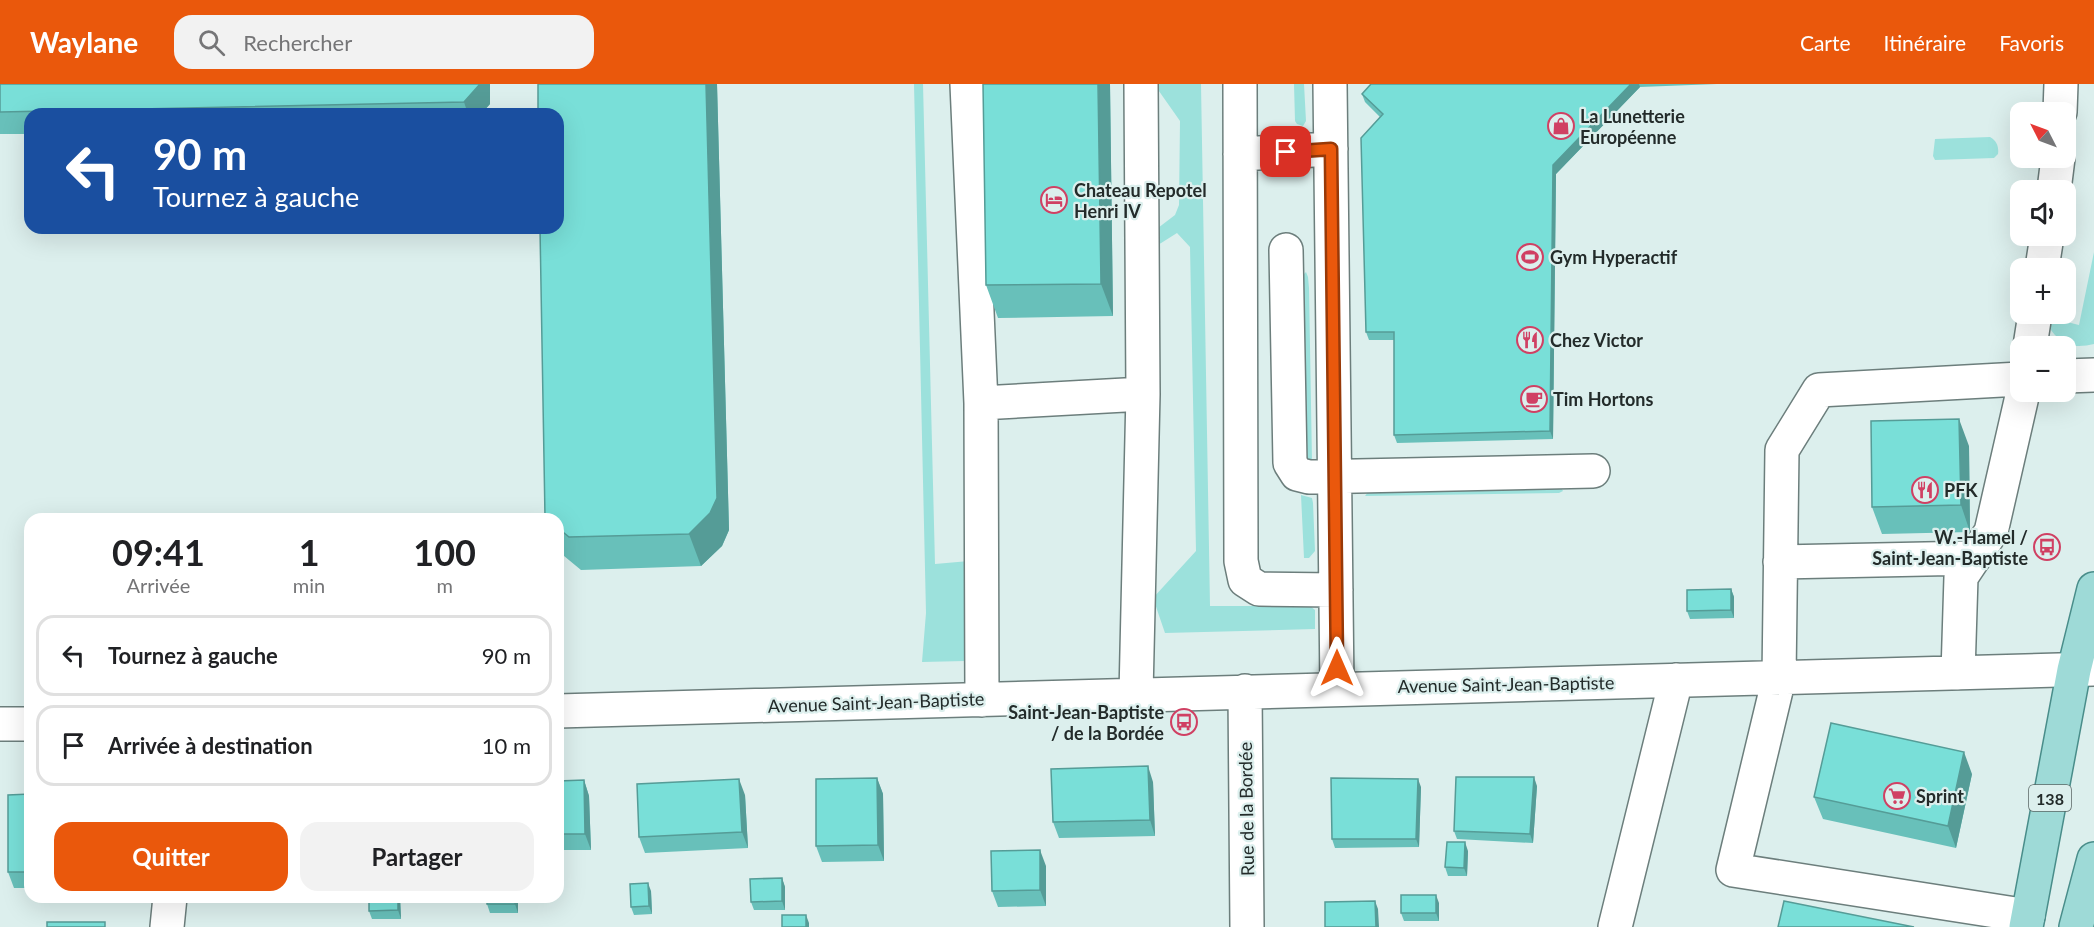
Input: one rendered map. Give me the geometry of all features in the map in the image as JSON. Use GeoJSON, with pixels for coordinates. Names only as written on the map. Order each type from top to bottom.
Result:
{"type":"FeatureCollection","features":[{"type":"Feature","properties":{"kind":"main road","name":"138"},"geometry":{"type":"LineString","coordinates":[[2027,922],[2084,669],[2094,589]]}},
{"type":"Feature","properties":{"kind":"main road"},"geometry":{"type":"LineString","coordinates":[[2076,927],[2094,859]]}},
{"type":"Feature","properties":{"kind":"street"},"geometry":{"type":"LineString","coordinates":[[967,84],[981,403],[982,699]]}},
{"type":"Feature","properties":{"kind":"street"},"geometry":{"type":"LineString","coordinates":[[1136,694],[1143,394],[1141,84]]}},
{"type":"Feature","properties":{"kind":"street"},"geometry":{"type":"LineString","coordinates":[[1240,84],[1241,561],[1245,580],[1259,590],[1336,590]]}},
{"type":"Feature","properties":{"kind":"street"},"geometry":{"type":"LineString","coordinates":[[1330,84],[1337,688]]}},
{"type":"Feature","properties":{"kind":"street"},"geometry":{"type":"LineString","coordinates":[[2060,102],[2061,84]]}},
{"type":"Feature","properties":{"kind":"street"},"geometry":{"type":"LineString","coordinates":[[1240,154],[1331,149]]}},
{"type":"Feature","properties":{"kind":"street"},"geometry":{"type":"LineString","coordinates":[[1241,253],[1332,248]]}},
{"type":"Feature","properties":{"kind":"street"},"geometry":{"type":"LineString","coordinates":[[1286,250],[1290,463],[1297,474],[1309,477],[1593,471]]}},
{"type":"Feature","properties":{"kind":"street"},"geometry":{"type":"LineString","coordinates":[[2076,376],[2094,375]]}},
{"type":"Feature","properties":{"kind":"street"},"geometry":{"type":"LineString","coordinates":[[2010,380],[1819,390],[1782,450],[1779,678],[1733,870],[2027,922]]}},
{"type":"Feature","properties":{"kind":"street"},"geometry":{"type":"LineString","coordinates":[[981,403],[1143,394]]}},
{"type":"Feature","properties":{"kind":"street"},"geometry":{"type":"LineString","coordinates":[[1958,673],[1961,577],[1991,532],[2021,402]]}},
{"type":"Feature","properties":{"kind":"street"},"geometry":{"type":"LineString","coordinates":[[1780,561],[1974,558]]}},
{"type":"Feature","properties":{"kind":"street","name":"Avenue Saint-Jean-Baptiste"},"geometry":{"type":"LineString","coordinates":[[564,711],[2084,669]]}},
{"type":"Feature","properties":{"kind":"street"},"geometry":{"type":"LineString","coordinates":[[1615,927],[1676,680]]}},
{"type":"Feature","properties":{"kind":"street","name":"Rue de la Bordée"},"geometry":{"type":"LineString","coordinates":[[1245,691],[1247,927]]}},
{"type":"Feature","properties":{"kind":"street"},"geometry":{"type":"LineString","coordinates":[[0,724],[24,724]]}},
{"type":"Feature","properties":{"kind":"street"},"geometry":{"type":"LineString","coordinates":[[167,927],[169,903]]}},
{"type":"Feature","properties":{"kind":"shaded area"},"geometry":{"type":"Polygon","coordinates":[[[914,84],[923,84],[935,564],[969,561],[970,649],[965,661],[922,662],[926,613],[914,84]]]}},
{"type":"Feature","properties":{"kind":"shaded area"},"geometry":{"type":"Polygon","coordinates":[[[1154,84],[1201,84],[1210,606],[1310,606],[1315,610],[1315,629],[1165,633],[1153,598],[1196,551],[1190,247],[1177,233],[1158,245],[1154,231],[1175,215],[1179,205],[1180,121],[1154,84]]]}},
{"type":"Feature","properties":{"kind":"shaded area"},"geometry":{"type":"Polygon","coordinates":[[[1294,84],[1304,84],[1306,121],[1303,126],[1295,121],[1294,84]]]}},
{"type":"Feature","properties":{"kind":"shaded area"},"geometry":{"type":"Polygon","coordinates":[[[1990,137],[1998,147],[1998,154],[1994,158],[1935,160],[1933,156],[1935,139],[1990,137]]]}},
{"type":"Feature","properties":{"kind":"shaded area"},"geometry":{"type":"Polygon","coordinates":[[[2094,252],[2094,344],[2076,346],[2076,336],[2056,336],[2050,328],[2050,324],[2079,325],[2094,252]]]}},
{"type":"Feature","properties":{"kind":"shaded area"},"geometry":{"type":"Polygon","coordinates":[[[1306,272],[1309,288],[1312,462],[1305,457],[1301,277],[1306,272]]]}},
{"type":"Feature","properties":{"kind":"shaded area"},"geometry":{"type":"Polygon","coordinates":[[[1558,483],[1563,491],[1559,493],[1365,496],[1372,487],[1558,483]]]}},
{"type":"Feature","properties":{"kind":"shaded area"},"geometry":{"type":"Polygon","coordinates":[[[1301,495],[1312,498],[1313,503],[1315,551],[1309,558],[1304,558],[1301,495]]]}},
{"type":"Feature","properties":{"kind":"building"},"geometry":{"type":"Polygon","coordinates":[[[0,84],[480,84],[464,102],[186,108],[24,108],[24,111],[0,112],[0,84]]]}},
{"type":"Feature","properties":{"kind":"building"},"geometry":{"type":"Polygon","coordinates":[[[538,84],[706,84],[717,498],[710,513],[689,534],[569,537],[564,533],[564,513],[545,513],[540,234],[564,234],[564,108],[538,108],[538,84]]]}},
{"type":"Feature","properties":{"kind":"building","name":"Chateau Repotel Henri IV"},"geometry":{"type":"Polygon","coordinates":[[[983,84],[1098,84],[1101,284],[986,285],[983,84]]]}},
{"type":"Feature","properties":{"kind":"building"},"geometry":{"type":"Polygon","coordinates":[[[1371,84],[1631,84],[1553,165],[1550,431],[1394,435],[1394,332],[1366,332],[1361,138],[1383,114],[1362,94],[1371,84]]]}},
{"type":"Feature","properties":{"kind":"building","name":"PFK"},"geometry":{"type":"Polygon","coordinates":[[[1959,419],[1961,505],[1872,507],[1871,421],[1959,419]]]}},
{"type":"Feature","properties":{"kind":"building"},"geometry":{"type":"Polygon","coordinates":[[[1731,589],[1731,610],[1687,611],[1687,590],[1731,589]]]}},
{"type":"Feature","properties":{"kind":"building","name":"Sprint"},"geometry":{"type":"Polygon","coordinates":[[[1831,723],[1964,752],[1948,826],[1814,797],[1831,723]]]}},
{"type":"Feature","properties":{"kind":"building"},"geometry":{"type":"Polygon","coordinates":[[[1148,766],[1150,820],[1053,822],[1051,769],[1148,766]]]}},
{"type":"Feature","properties":{"kind":"building"},"geometry":{"type":"Polygon","coordinates":[[[1456,777],[1534,777],[1530,834],[1454,831],[1456,777]]]}},
{"type":"Feature","properties":{"kind":"building"},"geometry":{"type":"Polygon","coordinates":[[[877,778],[878,845],[816,846],[816,779],[877,778]]]}},
{"type":"Feature","properties":{"kind":"building"},"geometry":{"type":"Polygon","coordinates":[[[1331,778],[1418,779],[1416,839],[1332,839],[1331,778]]]}},
{"type":"Feature","properties":{"kind":"building"},"geometry":{"type":"Polygon","coordinates":[[[739,779],[742,832],[639,837],[637,784],[739,779]]]}},
{"type":"Feature","properties":{"kind":"building"},"geometry":{"type":"Polygon","coordinates":[[[584,780],[585,834],[564,834],[564,781],[584,780]]]}},
{"type":"Feature","properties":{"kind":"building"},"geometry":{"type":"Polygon","coordinates":[[[24,794],[24,872],[8,872],[8,795],[24,794]]]}},
{"type":"Feature","properties":{"kind":"building"},"geometry":{"type":"Polygon","coordinates":[[[1447,842],[1465,842],[1464,868],[1445,867],[1447,842]]]}},
{"type":"Feature","properties":{"kind":"building"},"geometry":{"type":"Polygon","coordinates":[[[1040,850],[1040,890],[992,891],[991,851],[1040,850]]]}},
{"type":"Feature","properties":{"kind":"building"},"geometry":{"type":"Polygon","coordinates":[[[782,878],[782,901],[751,902],[750,879],[782,878]]]}},
{"type":"Feature","properties":{"kind":"building"},"geometry":{"type":"Polygon","coordinates":[[[648,883],[649,906],[631,907],[630,884],[648,883]]]}},
{"type":"Feature","properties":{"kind":"building"},"geometry":{"type":"Polygon","coordinates":[[[1401,895],[1436,895],[1436,913],[1401,913],[1401,895]]]}},
{"type":"Feature","properties":{"kind":"building"},"geometry":{"type":"Polygon","coordinates":[[[1375,901],[1376,927],[1325,927],[1325,902],[1375,901]]]}},
{"type":"Feature","properties":{"kind":"building"},"geometry":{"type":"Polygon","coordinates":[[[1784,901],[1914,927],[1778,927],[1784,901]]]}},
{"type":"Feature","properties":{"kind":"building"},"geometry":{"type":"Polygon","coordinates":[[[369,903],[398,903],[398,910],[369,911],[369,903]]]}},
{"type":"Feature","properties":{"kind":"building"},"geometry":{"type":"Polygon","coordinates":[[[487,903],[515,903],[515,904],[487,903]]]}},
{"type":"Feature","properties":{"kind":"building"},"geometry":{"type":"Polygon","coordinates":[[[782,915],[806,915],[806,927],[782,927],[782,915]]]}},
{"type":"Feature","properties":{"kind":"building"},"geometry":{"type":"Polygon","coordinates":[[[47,922],[105,922],[105,927],[47,927],[47,922]]]}},
{"type":"Feature","properties":{"kind":"place","name":"La Lunetterie Européenne"},"geometry":{"type":"Point","coordinates":[1561,126]}},
{"type":"Feature","properties":{"kind":"place","name":"Chateau Repotel Henri IV"},"geometry":{"type":"Point","coordinates":[1054,200]}},
{"type":"Feature","properties":{"kind":"place","name":"Gym Hyperactif"},"geometry":{"type":"Point","coordinates":[1530,257]}},
{"type":"Feature","properties":{"kind":"place","name":"Chez Victor"},"geometry":{"type":"Point","coordinates":[1530,340]}},
{"type":"Feature","properties":{"kind":"place","name":"Tim Hortons"},"geometry":{"type":"Point","coordinates":[1534,399]}},
{"type":"Feature","properties":{"kind":"place","name":"PFK"},"geometry":{"type":"Point","coordinates":[1925,490]}},
{"type":"Feature","properties":{"kind":"place","name":"W.-Hamel / Saint-Jean-Baptiste"},"geometry":{"type":"Point","coordinates":[2047,547]}},
{"type":"Feature","properties":{"kind":"place","name":"Saint-Jean-Baptiste / de la Bordée"},"geometry":{"type":"Point","coordinates":[1184,722]}},
{"type":"Feature","properties":{"kind":"place","name":"Sprint"},"geometry":{"type":"Point","coordinates":[1897,796]}},
{"type":"Feature","properties":{"kind":"route"},"geometry":{"type":"LineString","coordinates":[[1286,152],[1331,149],[1337,668]]}}]}
